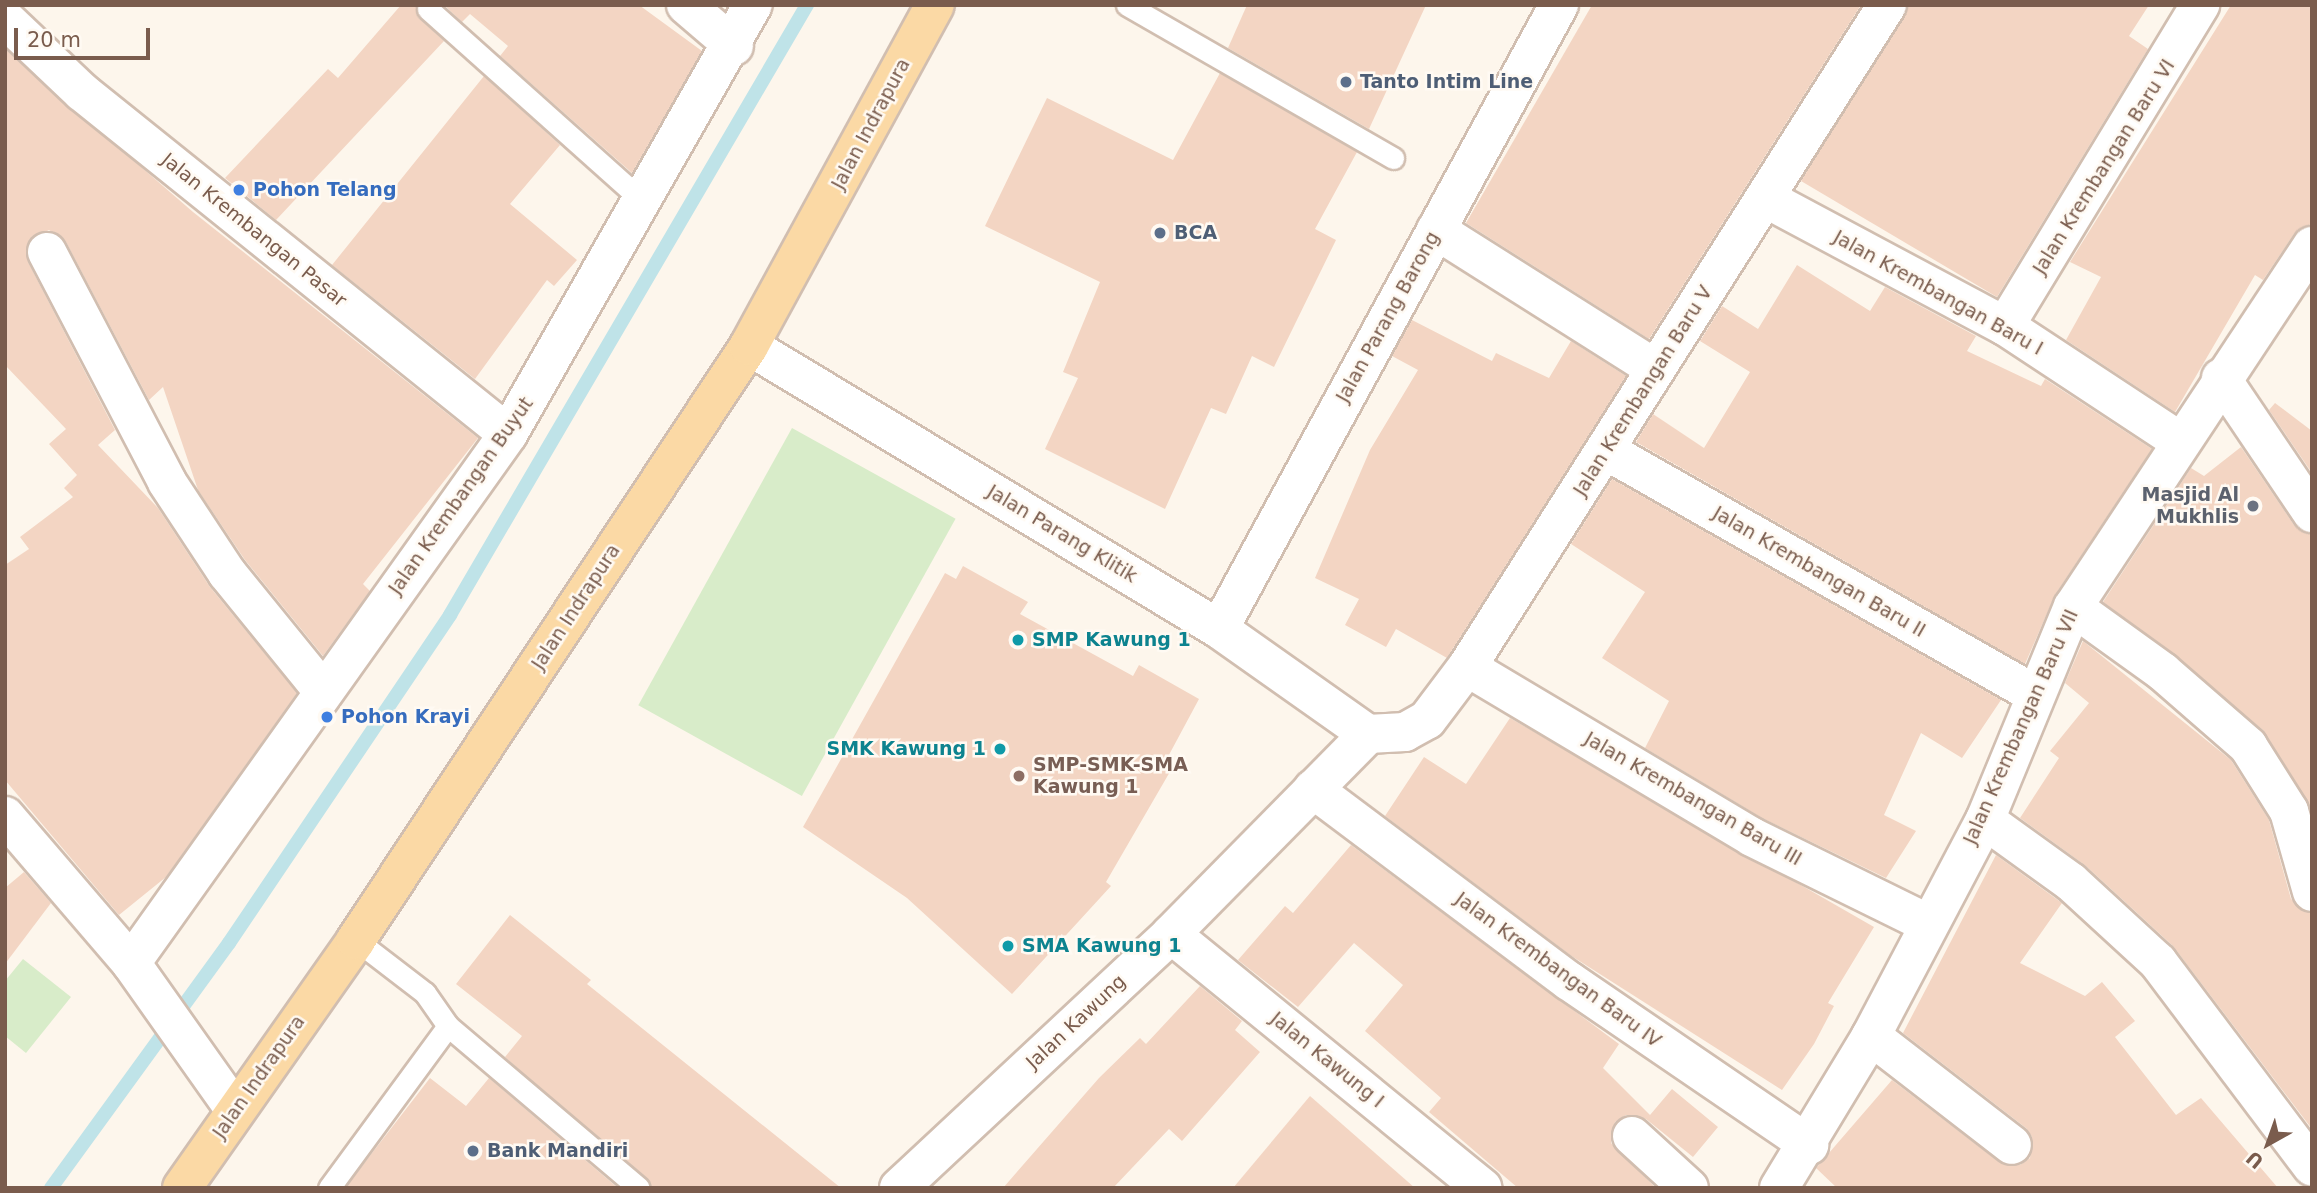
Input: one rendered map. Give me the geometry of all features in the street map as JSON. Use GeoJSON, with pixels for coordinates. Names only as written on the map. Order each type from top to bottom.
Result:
{"type":"FeatureCollection","features":[{"type":"Feature","properties":{"kind":"main road","name":"Jalan Indrapura"},"geometry":{"type":"LineString","coordinates":[[182,1188],[356,940],[749,346],[935,5]]}},
{"type":"Feature","properties":{"kind":"street"},"geometry":{"type":"LineString","coordinates":[[686,5],[734,46]]}},
{"type":"Feature","properties":{"kind":"street","name":"Jalan Krembangan Buyut"},"geometry":{"type":"LineString","coordinates":[[131,963],[508,434],[734,46],[753,5]]}},
{"type":"Feature","properties":{"kind":"street","name":"Jalan Parang Barong"},"geometry":{"type":"LineString","coordinates":[[1219,629],[1559,5]]}},
{"type":"Feature","properties":{"kind":"street","name":"Jalan Krembangan Baru V"},"geometry":{"type":"LineString","coordinates":[[1368,734],[1405,732],[1427,720],[1466,667],[1887,5]]}},
{"type":"Feature","properties":{"kind":"street","name":"Jalan Krembangan Baru VI"},"geometry":{"type":"LineString","coordinates":[[2006,326],[2200,5]]}},
{"type":"Feature","properties":{"kind":"street","name":"Jalan Krembangan Pasar"},"geometry":{"type":"LineString","coordinates":[[5,19],[82,92],[508,434]]}},
{"type":"Feature","properties":{"kind":"street","name":"Jalan Krembangan Baru I"},"geometry":{"type":"LineString","coordinates":[[1765,198],[2006,326],[2178,440]]}},
{"type":"Feature","properties":{"kind":"street"},"geometry":{"type":"LineString","coordinates":[[1436,230],[1656,369]]}},
{"type":"Feature","properties":{"kind":"street","name":"Jalan Krembangan Baru VII"},"geometry":{"type":"LineString","coordinates":[[1801,1172],[1926,922],[1985,820],[2034,694],[2073,607],[2178,440],[2312,246]]}},
{"type":"Feature","properties":{"kind":"street"},"geometry":{"type":"LineString","coordinates":[[47,251],[167,482],[227,573],[323,691]]}},
{"type":"Feature","properties":{"kind":"street","name":"Jalan Parang Klitik"},"geometry":{"type":"LineString","coordinates":[[749,346],[1219,629],[1368,734]]}},
{"type":"Feature","properties":{"kind":"street"},"geometry":{"type":"LineString","coordinates":[[2221,378],[2312,513]]}},
{"type":"Feature","properties":{"kind":"street","name":"Jalan Krembangan Baru II"},"geometry":{"type":"LineString","coordinates":[[1605,450],[2034,694]]}},
{"type":"Feature","properties":{"kind":"street"},"geometry":{"type":"LineString","coordinates":[[2073,607],[2163,672],[2248,746],[2288,811],[2312,892]]}},
{"type":"Feature","properties":{"kind":"street","name":"Jalan Krembangan Baru III"},"geometry":{"type":"LineString","coordinates":[[1466,667],[1752,838],[1926,922]]}},
{"type":"Feature","properties":{"kind":"street","name":"Jalan Kawung"},"geometry":{"type":"LineString","coordinates":[[916,1182],[1171,934],[1368,734]]}},
{"type":"Feature","properties":{"kind":"street","name":"Jalan Krembangan Baru IV"},"geometry":{"type":"LineString","coordinates":[[1313,789],[1569,981],[1801,1172]]}},
{"type":"Feature","properties":{"kind":"street"},"geometry":{"type":"LineString","coordinates":[[5,816],[131,963],[235,1110]]}},
{"type":"Feature","properties":{"kind":"street"},"geometry":{"type":"LineString","coordinates":[[1985,820],[2071,882],[2158,962],[2312,1166]]}},
{"type":"Feature","properties":{"kind":"street","name":"Jalan Kawung I"},"geometry":{"type":"LineString","coordinates":[[1171,934],[1482,1188]]}},
{"type":"Feature","properties":{"kind":"street"},"geometry":{"type":"LineString","coordinates":[[1871,1036],[2012,1145]]}},
{"type":"Feature","properties":{"kind":"street"},"geometry":{"type":"LineString","coordinates":[[1632,1136],[1689,1188]]}},
{"type":"Feature","properties":{"kind":"lane"},"geometry":{"type":"LineString","coordinates":[[1127,5],[1393,158]]}},
{"type":"Feature","properties":{"kind":"lane"},"geometry":{"type":"LineString","coordinates":[[428,9],[644,202]]}},
{"type":"Feature","properties":{"kind":"lane"},"geometry":{"type":"LineString","coordinates":[[356,940],[425,993],[448,1026],[639,1188]]}},
{"type":"Feature","properties":{"kind":"lane"},"geometry":{"type":"LineString","coordinates":[[329,1188],[448,1026]]}},
{"type":"Feature","properties":{"kind":"green space"},"geometry":{"type":"Polygon","coordinates":[[[792,428],[956,519],[802,796],[638,705],[792,428]]]}},
{"type":"Feature","properties":{"kind":"green space"},"geometry":{"type":"Polygon","coordinates":[[[23,959],[71,997],[26,1053],[5,1036],[5,981],[23,959]]]}},
{"type":"Feature","properties":{"kind":"building"},"geometry":{"type":"Polygon","coordinates":[[[401,5],[416,5],[419,18],[444,41],[276,220],[225,178],[328,69],[338,78],[401,5]]]}},
{"type":"Feature","properties":{"kind":"building"},"geometry":{"type":"Polygon","coordinates":[[[444,5],[639,5],[702,51],[632,173],[500,56],[508,46],[470,14],[462,22],[444,5]]]}},
{"type":"Feature","properties":{"kind":"building","name":"Tanto Intim Line"},"geometry":{"type":"Polygon","coordinates":[[[1247,5],[1426,5],[1369,129],[1228,48],[1247,5]]]}},
{"type":"Feature","properties":{"kind":"building"},"geometry":{"type":"Polygon","coordinates":[[[1592,5],[1861,5],[1649,339],[1466,223],[1592,5]]]}},
{"type":"Feature","properties":{"kind":"building"},"geometry":{"type":"Polygon","coordinates":[[[1909,5],[2149,5],[2129,36],[2148,49],[1997,297],[1801,181],[1909,5]]]}},
{"type":"Feature","properties":{"kind":"building"},"geometry":{"type":"Polygon","coordinates":[[[2231,5],[2312,5],[2312,223],[2294,234],[2263,280],[2255,275],[2175,412],[2066,340],[2101,277],[2070,262],[2231,5]]]}},
{"type":"Feature","properties":{"kind":"building"},"geometry":{"type":"Polygon","coordinates":[[[5,49],[193,212],[478,438],[363,584],[370,591],[323,656],[245,560],[198,490],[163,387],[149,400],[66,242],[49,230],[29,240],[28,262],[115,430],[98,445],[158,508],[210,587],[297,693],[166,877],[119,915],[5,780],[5,565],[29,549],[20,537],[73,497],[64,488],[77,475],[49,444],[66,429],[5,365],[5,49]]]}},
{"type":"Feature","properties":{"kind":"building"},"geometry":{"type":"Polygon","coordinates":[[[1220,73],[1357,152],[1315,229],[1336,240],[1274,367],[1252,356],[1226,414],[1211,408],[1165,509],[1045,449],[1078,378],[1063,372],[1100,282],[985,226],[1047,98],[1173,160],[1220,73]]]}},
{"type":"Feature","properties":{"kind":"building"},"geometry":{"type":"Polygon","coordinates":[[[484,76],[560,145],[510,204],[577,260],[554,286],[547,280],[475,379],[332,265],[484,76]]]}},
{"type":"Feature","properties":{"kind":"building"},"geometry":{"type":"Polygon","coordinates":[[[1797,265],[1870,311],[1885,287],[1976,336],[1967,351],[2041,386],[2045,379],[2152,449],[2055,595],[2025,664],[1636,442],[1653,414],[1704,448],[1750,372],[1700,341],[1722,306],[1758,329],[1797,265]]]}},
{"type":"Feature","properties":{"kind":"building"},"geometry":{"type":"Polygon","coordinates":[[[1412,320],[1492,361],[1496,353],[1549,378],[1571,341],[1626,376],[1447,658],[1396,629],[1386,647],[1345,625],[1359,599],[1315,578],[1370,450],[1418,370],[1392,356],[1412,320]]]}},
{"type":"Feature","properties":{"kind":"building"},"geometry":{"type":"Polygon","coordinates":[[[2275,403],[2312,431],[2312,473],[2269,410],[2275,403]]]}},
{"type":"Feature","properties":{"kind":"building"},"geometry":{"type":"Polygon","coordinates":[[[2241,447],[2294,525],[2312,535],[2312,811],[2263,730],[2103,602],[2191,468],[2204,476],[2241,447]]]}},
{"type":"Feature","properties":{"kind":"building"},"geometry":{"type":"Polygon","coordinates":[[[1612,479],[2001,700],[1962,758],[1921,733],[1884,815],[1916,831],[1886,878],[1762,818],[1645,748],[1669,701],[1602,658],[1645,592],[1571,544],[1612,479]]]}},
{"type":"Feature","properties":{"kind":"building","name":"SMP-SMK-SMA Kawung 1"},"geometry":{"type":"Polygon","coordinates":[[[963,566],[1028,602],[1020,614],[1133,676],[1139,665],[1199,699],[1163,766],[1171,770],[1106,882],[1111,886],[1012,994],[907,898],[803,827],[945,573],[956,579],[963,566]]]}},
{"type":"Feature","properties":{"kind":"building"},"geometry":{"type":"Polygon","coordinates":[[[2083,641],[2231,760],[2269,820],[2291,899],[2312,913],[2312,1129],[2173,946],[2086,866],[2020,818],[2059,758],[2050,751],[2089,703],[2065,683],[2083,641]]]}},
{"type":"Feature","properties":{"kind":"building"},"geometry":{"type":"Polygon","coordinates":[[[1510,718],[1874,927],[1828,1003],[1834,1006],[1814,1044],[1782,1090],[1570,955],[1385,816],[1424,757],[1466,784],[1510,718]]]}},
{"type":"Feature","properties":{"kind":"building"},"geometry":{"type":"Polygon","coordinates":[[[1351,845],[1619,1044],[1603,1068],[1650,1115],[1672,1089],[1718,1127],[1693,1157],[1646,1119],[1626,1115],[1615,1122],[1611,1143],[1656,1188],[1518,1188],[1429,1112],[1441,1098],[1365,1031],[1403,985],[1354,943],[1298,1007],[1238,960],[1285,906],[1293,913],[1351,845]]]}},
{"type":"Feature","properties":{"kind":"building"},"geometry":{"type":"Polygon","coordinates":[[[1996,855],[2062,903],[2020,963],[2085,996],[2102,982],[2135,1021],[2115,1037],[2176,1115],[2201,1098],[2278,1188],[1837,1188],[1816,1168],[1892,1080],[1999,1162],[2020,1165],[2030,1158],[2032,1137],[2026,1128],[1903,1033],[1996,855]]]}},
{"type":"Feature","properties":{"kind":"building"},"geometry":{"type":"Polygon","coordinates":[[[24,872],[51,903],[5,964],[5,888],[24,872]]]}},
{"type":"Feature","properties":{"kind":"building"},"geometry":{"type":"Polygon","coordinates":[[[510,915],[591,980],[587,984],[841,1188],[652,1188],[505,1057],[522,1036],[456,984],[510,915]]]}},
{"type":"Feature","properties":{"kind":"building"},"geometry":{"type":"Polygon","coordinates":[[[1200,986],[1242,1021],[1235,1030],[1260,1052],[1182,1141],[1169,1129],[1113,1188],[1003,1188],[1099,1078],[1140,1038],[1146,1044],[1200,986]]]}},
{"type":"Feature","properties":{"kind":"building","name":"Bank Mandiri"},"geometry":{"type":"Polygon","coordinates":[[[430,1078],[466,1106],[489,1078],[618,1188],[345,1188],[430,1078]]]}},
{"type":"Feature","properties":{"kind":"building"},"geometry":{"type":"Polygon","coordinates":[[[1310,1096],[1415,1188],[1233,1188],[1310,1096]]]}},
{"type":"Feature","properties":{"kind":"waterway"},"geometry":{"type":"LineString","coordinates":[[51,1188],[229,943],[450,615],[807,5]]}},
{"type":"Feature","properties":{"kind":"place","name":"Tanto Intim Line"},"geometry":{"type":"Point","coordinates":[1346,82]}},
{"type":"Feature","properties":{"kind":"place","name":"Pohon Telang"},"geometry":{"type":"Point","coordinates":[239,190]}},
{"type":"Feature","properties":{"kind":"place","name":"BCA"},"geometry":{"type":"Point","coordinates":[1160,233]}},
{"type":"Feature","properties":{"kind":"place","name":"Masjid Al Mukhlis"},"geometry":{"type":"Point","coordinates":[2253,506]}},
{"type":"Feature","properties":{"kind":"place","name":"SMP Kawung 1"},"geometry":{"type":"Point","coordinates":[1018,640]}},
{"type":"Feature","properties":{"kind":"place","name":"Pohon Krayi"},"geometry":{"type":"Point","coordinates":[327,717]}},
{"type":"Feature","properties":{"kind":"place","name":"SMK Kawung 1"},"geometry":{"type":"Point","coordinates":[1000,749]}},
{"type":"Feature","properties":{"kind":"place","name":"SMP-SMK-SMA Kawung 1"},"geometry":{"type":"Point","coordinates":[1019,776]}},
{"type":"Feature","properties":{"kind":"place","name":"SMA Kawung 1"},"geometry":{"type":"Point","coordinates":[1008,946]}},
{"type":"Feature","properties":{"kind":"place","name":"Bank Mandiri"},"geometry":{"type":"Point","coordinates":[473,1151]}}]}
